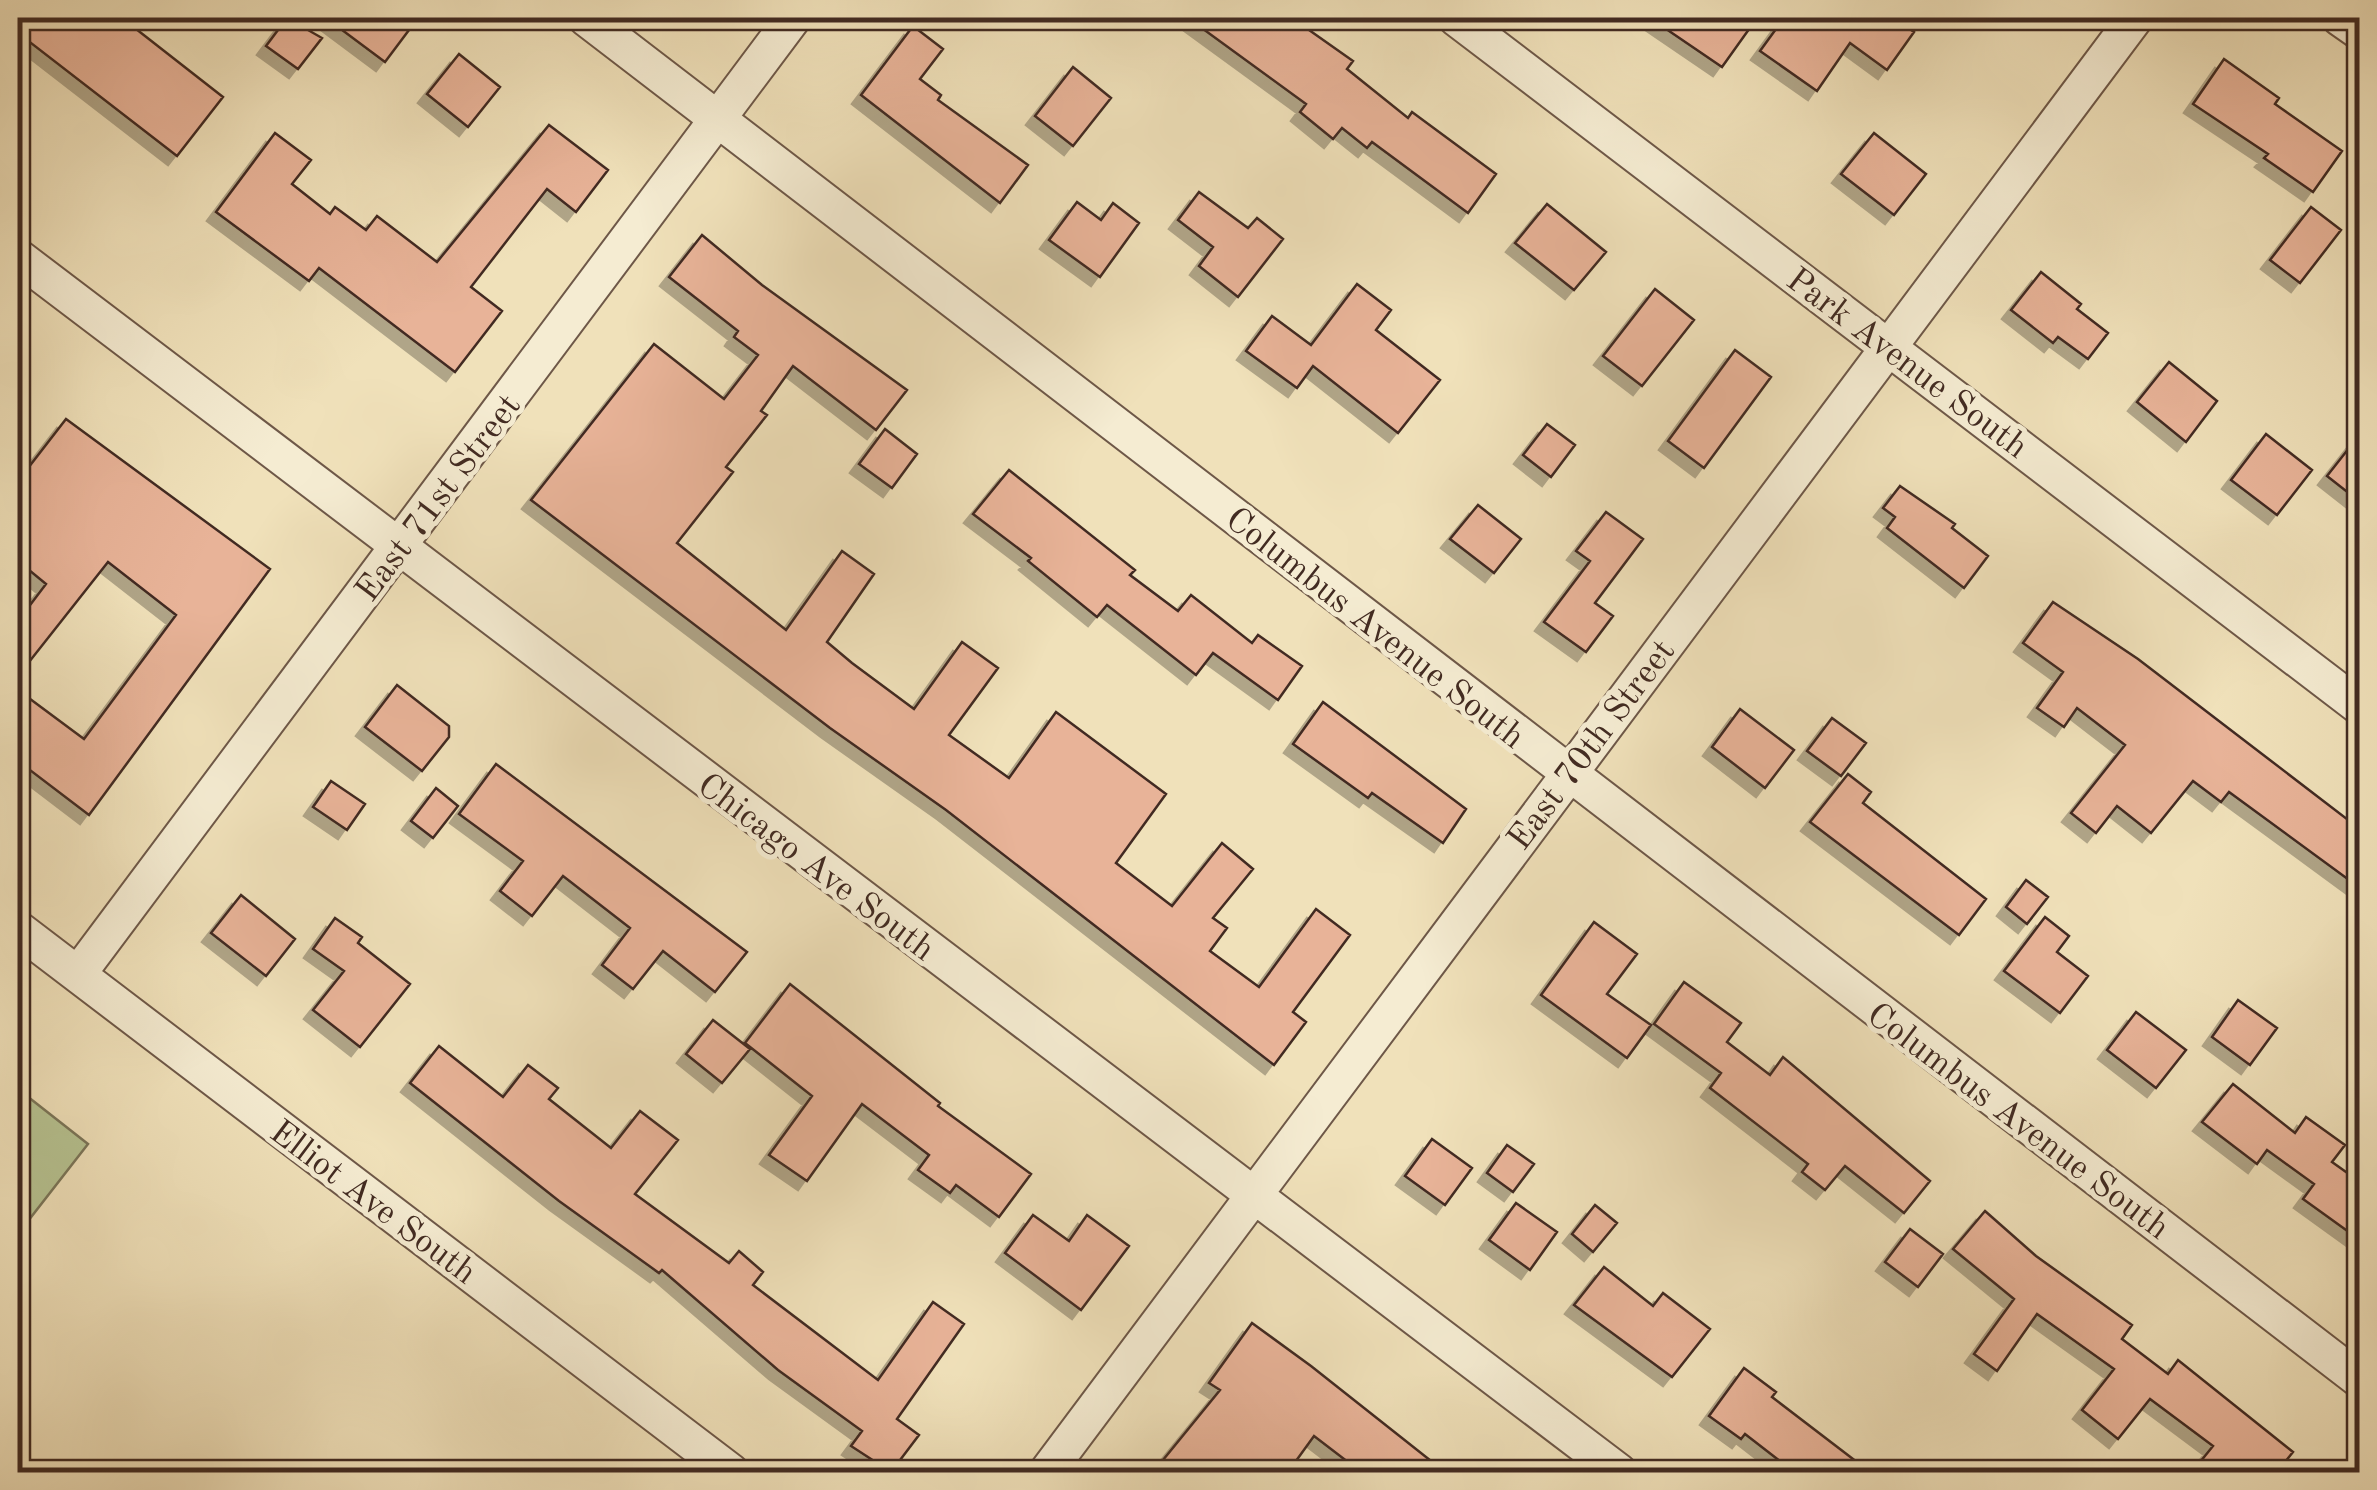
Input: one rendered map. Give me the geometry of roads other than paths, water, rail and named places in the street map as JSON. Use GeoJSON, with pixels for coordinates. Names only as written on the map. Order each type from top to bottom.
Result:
{"type":"FeatureCollection","features":[{"type":"Feature","properties":{"kind":"street","name":"Columbus Avenue South"},"geometry":{"type":"LineString","coordinates":[[586,18],[2360,1380]]}},
{"type":"Feature","properties":{"kind":"street","name":"East 71st Street"},"geometry":{"type":"LineString","coordinates":[[78,974],[793,18]]}},
{"type":"Feature","properties":{"kind":"street","name":"Park Avenue South"},"geometry":{"type":"LineString","coordinates":[[1456,18],[2360,707]]}},
{"type":"Feature","properties":{"kind":"street","name":"East 70th Street"},"geometry":{"type":"LineString","coordinates":[[1047,1472],[2135,18]]}},
{"type":"Feature","properties":{"kind":"street"},"geometry":{"type":"LineString","coordinates":[[2340,18],[2360,32]]}},
{"type":"Feature","properties":{"kind":"street","name":"Chicago Ave South"},"geometry":{"type":"LineString","coordinates":[[18,257],[1252,1198],[1619,1472]]}},
{"type":"Feature","properties":{"kind":"street","name":"Elliot Ave South"},"geometry":{"type":"LineString","coordinates":[[18,929],[731,1472]]}}]}
